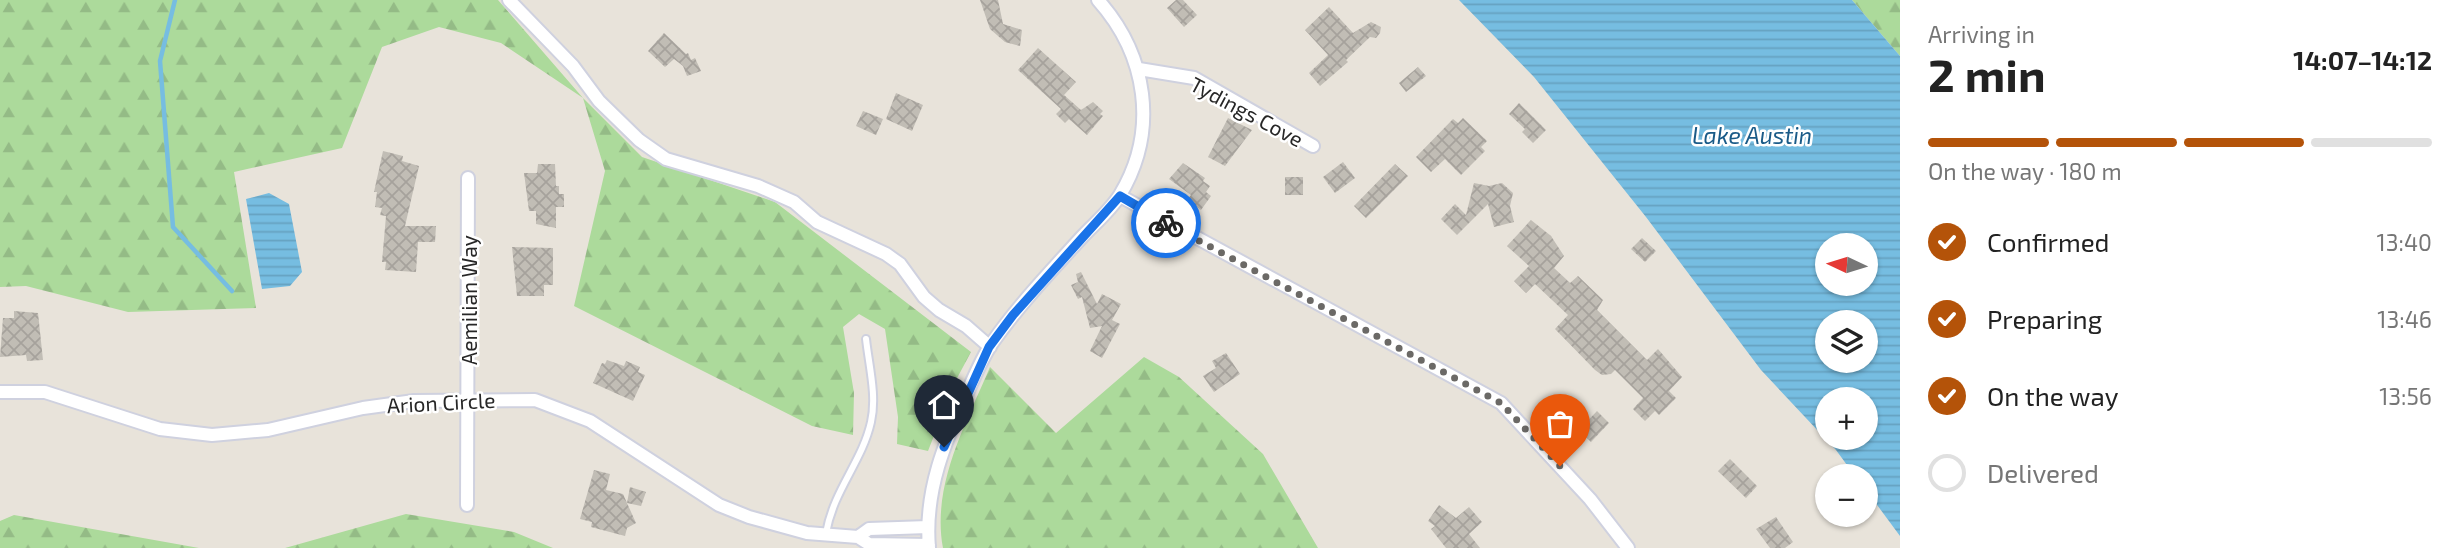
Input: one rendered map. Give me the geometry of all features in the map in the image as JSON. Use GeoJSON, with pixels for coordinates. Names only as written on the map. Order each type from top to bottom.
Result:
{"type":"FeatureCollection","features":[{"type":"Feature","properties":{"kind":"street"},"geometry":{"type":"LineString","coordinates":[[509,0],[573,66],[599,100],[648,146],[666,159],[758,186],[794,202],[817,222],[845,237],[866,242],[900,264],[924,297],[989,347]]}},
{"type":"Feature","properties":{"kind":"street"},"geometry":{"type":"LineString","coordinates":[[929,546],[928,527],[939,460],[989,347],[1013,315],[1120,196],[1137,154],[1145,108],[1139,69],[1115,19],[1098,0]]}},
{"type":"Feature","properties":{"kind":"street","name":"Tydings Cove"},"geometry":{"type":"LineString","coordinates":[[1139,69],[1194,78],[1313,146]]}},
{"type":"Feature","properties":{"kind":"street","name":"Aemilian Way"},"geometry":{"type":"LineString","coordinates":[[467,505],[468,178]]}},
{"type":"Feature","properties":{"kind":"street"},"geometry":{"type":"LineString","coordinates":[[1120,196],[1501,403],[1590,499],[1628,548]]}},
{"type":"Feature","properties":{"kind":"street","name":"Arion Circle"},"geometry":{"type":"LineString","coordinates":[[0,392],[45,392],[160,429],[212,435],[268,430],[385,404],[536,400],[590,421],[719,505],[774,526],[826,535],[858,537],[869,544],[929,546]]}},
{"type":"Feature","properties":{"kind":"street","name":"Arion Circle"},"geometry":{"type":"LineString","coordinates":[[858,537],[869,529],[928,527]]}},
{"type":"Feature","properties":{"kind":"lane"},"geometry":{"type":"LineString","coordinates":[[826,535],[837,493],[863,447],[872,419],[874,404],[866,339]]}},
{"type":"Feature","properties":{"kind":"lane"},"geometry":{"type":"LineString","coordinates":[[883,544],[884,528]]}},
{"type":"Feature","properties":{"kind":"green space"},"geometry":{"type":"Polygon","coordinates":[[[0,0],[498,0],[583,98],[501,43],[439,27],[382,47],[342,148],[234,172],[256,308],[128,312],[26,286],[0,287],[0,0]]]}},
{"type":"Feature","properties":{"kind":"green space"},"geometry":{"type":"Polygon","coordinates":[[[1852,0],[1900,0],[1900,56],[1852,0]]]}},
{"type":"Feature","properties":{"kind":"green space"},"geometry":{"type":"Polygon","coordinates":[[[583,98],[642,157],[775,202],[971,352],[955,382],[928,451],[897,444],[898,417],[885,329],[859,314],[843,327],[854,393],[853,435],[812,426],[574,306],[605,171],[583,98]]]}},
{"type":"Feature","properties":{"kind":"green space"},"geometry":{"type":"Polygon","coordinates":[[[1144,357],[1179,377],[1263,454],[1318,548],[943,548],[942,501],[953,454],[990,367],[1056,433],[1144,357]]]}},
{"type":"Feature","properties":{"kind":"green space"},"geometry":{"type":"Polygon","coordinates":[[[406,514],[514,532],[553,548],[285,548],[406,514]]]}},
{"type":"Feature","properties":{"kind":"green space"},"geometry":{"type":"Polygon","coordinates":[[[14,515],[199,548],[0,548],[0,521],[14,515]]]}},
{"type":"Feature","properties":{"kind":"water","name":"Lake Austin"},"geometry":{"type":"Polygon","coordinates":[[[1459,0],[1852,0],[1900,56],[1900,536],[1878,506],[1878,464],[1846,464],[1836,450],[1878,450],[1878,387],[1815,387],[1815,428],[1761,370],[1646,217],[1534,77],[1459,0]]]}},
{"type":"Feature","properties":{"kind":"water"},"geometry":{"type":"Polygon","coordinates":[[[269,193],[289,204],[302,272],[290,286],[262,289],[246,199],[269,193]]]}},
{"type":"Feature","properties":{"kind":"building"},"geometry":{"type":"Polygon","coordinates":[[[980,0],[998,0],[1003,24],[1022,30],[1020,46],[1005,42],[990,29],[980,0]]]}},
{"type":"Feature","properties":{"kind":"building"},"geometry":{"type":"Polygon","coordinates":[[[1176,0],[1183,0],[1197,15],[1184,27],[1167,8],[1176,0]]]}},
{"type":"Feature","properties":{"kind":"building"},"geometry":{"type":"Polygon","coordinates":[[[1329,7],[1353,33],[1371,22],[1381,27],[1376,38],[1370,37],[1346,60],[1348,62],[1320,86],[1309,73],[1328,55],[1305,30],[1329,7]]]}},
{"type":"Feature","properties":{"kind":"building"},"geometry":{"type":"Polygon","coordinates":[[[664,33],[688,53],[691,60],[695,58],[701,71],[687,76],[683,66],[674,59],[665,67],[648,51],[664,33]]]}},
{"type":"Feature","properties":{"kind":"building"},"geometry":{"type":"Polygon","coordinates":[[[1038,48],[1076,82],[1064,95],[1081,110],[1093,102],[1103,111],[1100,114],[1103,116],[1087,135],[1069,119],[1065,123],[1056,114],[1061,109],[1018,70],[1038,48]]]}},
{"type":"Feature","properties":{"kind":"building"},"geometry":{"type":"Polygon","coordinates":[[[1418,67],[1426,76],[1406,92],[1399,83],[1418,67]]]}},
{"type":"Feature","properties":{"kind":"building"},"geometry":{"type":"Polygon","coordinates":[[[896,93],[923,105],[912,131],[886,119],[896,93]]]}},
{"type":"Feature","properties":{"kind":"building"},"geometry":{"type":"Polygon","coordinates":[[[1519,103],[1546,130],[1533,143],[1522,132],[1525,129],[1509,114],[1519,103]]]}},
{"type":"Feature","properties":{"kind":"building"},"geometry":{"type":"Polygon","coordinates":[[[863,111],[883,119],[876,135],[856,126],[863,111]]]}},
{"type":"Feature","properties":{"kind":"building"},"geometry":{"type":"Polygon","coordinates":[[[1228,118],[1252,130],[1225,166],[1208,157],[1228,118]]]}},
{"type":"Feature","properties":{"kind":"building"},"geometry":{"type":"Polygon","coordinates":[[[1463,118],[1487,141],[1481,147],[1485,151],[1461,175],[1445,159],[1431,172],[1416,157],[1453,119],[1458,123],[1463,118]]]}},
{"type":"Feature","properties":{"kind":"building"},"geometry":{"type":"Polygon","coordinates":[[[383,151],[403,156],[402,161],[419,166],[405,226],[436,226],[435,242],[418,242],[416,272],[385,270],[386,262],[382,262],[386,216],[380,215],[382,208],[375,207],[377,192],[374,192],[383,151]]]}},
{"type":"Feature","properties":{"kind":"building"},"geometry":{"type":"Polygon","coordinates":[[[1343,162],[1355,178],[1335,193],[1323,177],[1343,162]]]}},
{"type":"Feature","properties":{"kind":"building"},"geometry":{"type":"Polygon","coordinates":[[[1183,163],[1205,178],[1203,181],[1210,186],[1206,192],[1211,196],[1201,210],[1187,200],[1191,195],[1169,179],[1183,163]]]}},
{"type":"Feature","properties":{"kind":"building"},"geometry":{"type":"Polygon","coordinates":[[[538,164],[555,164],[556,186],[559,186],[559,194],[564,194],[564,207],[556,207],[556,228],[536,224],[536,211],[529,211],[524,173],[537,173],[538,164]]]}},
{"type":"Feature","properties":{"kind":"building"},"geometry":{"type":"Polygon","coordinates":[[[1395,164],[1408,176],[1366,218],[1354,206],[1395,164]]]}},
{"type":"Feature","properties":{"kind":"building"},"geometry":{"type":"Polygon","coordinates":[[[1285,177],[1303,177],[1303,195],[1285,195],[1285,177]]]}},
{"type":"Feature","properties":{"kind":"building"},"geometry":{"type":"Polygon","coordinates":[[[1474,183],[1489,186],[1502,183],[1513,193],[1510,206],[1514,222],[1494,227],[1488,204],[1457,235],[1441,219],[1455,204],[1466,215],[1474,183]]]}},
{"type":"Feature","properties":{"kind":"building"},"geometry":{"type":"Polygon","coordinates":[[[1531,220],[1551,236],[1564,256],[1554,268],[1570,283],[1578,276],[1603,300],[1597,310],[1647,360],[1658,349],[1682,377],[1669,391],[1676,398],[1659,415],[1655,411],[1645,421],[1633,409],[1643,398],[1615,370],[1611,374],[1602,375],[1595,370],[1555,329],[1568,315],[1535,284],[1526,293],[1514,281],[1529,266],[1507,246],[1531,220]]]}},
{"type":"Feature","properties":{"kind":"building"},"geometry":{"type":"Polygon","coordinates":[[[1642,238],[1656,251],[1645,262],[1631,249],[1642,238]]]}},
{"type":"Feature","properties":{"kind":"building"},"geometry":{"type":"Polygon","coordinates":[[[512,247],[553,248],[553,285],[544,285],[544,296],[517,296],[512,247]]]}},
{"type":"Feature","properties":{"kind":"building"},"geometry":{"type":"Polygon","coordinates":[[[1081,272],[1097,304],[1102,294],[1121,304],[1112,320],[1120,324],[1102,358],[1090,351],[1102,326],[1090,328],[1082,297],[1078,299],[1071,285],[1078,282],[1076,274],[1081,272]]]}},
{"type":"Feature","properties":{"kind":"building"},"geometry":{"type":"Polygon","coordinates":[[[14,311],[38,313],[43,360],[27,361],[26,355],[0,357],[3,318],[14,318],[14,311]]]}},
{"type":"Feature","properties":{"kind":"building"},"geometry":{"type":"Polygon","coordinates":[[[1226,353],[1240,374],[1214,392],[1203,376],[1216,368],[1212,361],[1226,353]]]}},
{"type":"Feature","properties":{"kind":"building"},"geometry":{"type":"Polygon","coordinates":[[[607,360],[624,366],[626,361],[640,367],[638,372],[645,375],[633,401],[593,383],[602,363],[605,364],[607,360]]]}},
{"type":"Feature","properties":{"kind":"building"},"geometry":{"type":"Polygon","coordinates":[[[1597,411],[1609,423],[1591,442],[1579,430],[1597,411]]]}},
{"type":"Feature","properties":{"kind":"building"},"geometry":{"type":"Polygon","coordinates":[[[1730,459],[1757,486],[1746,498],[1718,471],[1730,459]]]}},
{"type":"Feature","properties":{"kind":"building"},"geometry":{"type":"Polygon","coordinates":[[[594,470],[610,474],[606,490],[623,494],[636,523],[627,528],[625,536],[591,527],[592,522],[580,519],[594,470]]]}},
{"type":"Feature","properties":{"kind":"building"},"geometry":{"type":"Polygon","coordinates":[[[630,487],[646,492],[641,506],[627,503],[630,487]]]}},
{"type":"Feature","properties":{"kind":"building"},"geometry":{"type":"Polygon","coordinates":[[[1439,505],[1456,518],[1469,507],[1482,522],[1469,534],[1480,548],[1446,548],[1431,529],[1435,526],[1428,521],[1439,505]]]}},
{"type":"Feature","properties":{"kind":"building"},"geometry":{"type":"Polygon","coordinates":[[[1776,517],[1793,542],[1785,548],[1770,548],[1756,529],[1776,517]]]}},
{"type":"Feature","properties":{"kind":"waterway"},"geometry":{"type":"LineString","coordinates":[[175,0],[160,61],[173,227],[232,291]]}},
{"type":"Feature","properties":{"kind":"way so far"},"geometry":{"type":"LineString","coordinates":[[1166,223],[1501,403],[1560,466]]}},
{"type":"Feature","properties":{"kind":"route"},"geometry":{"type":"LineString","coordinates":[[944,447],[989,347],[1060,260],[1120,196],[1166,223]]}}]}
